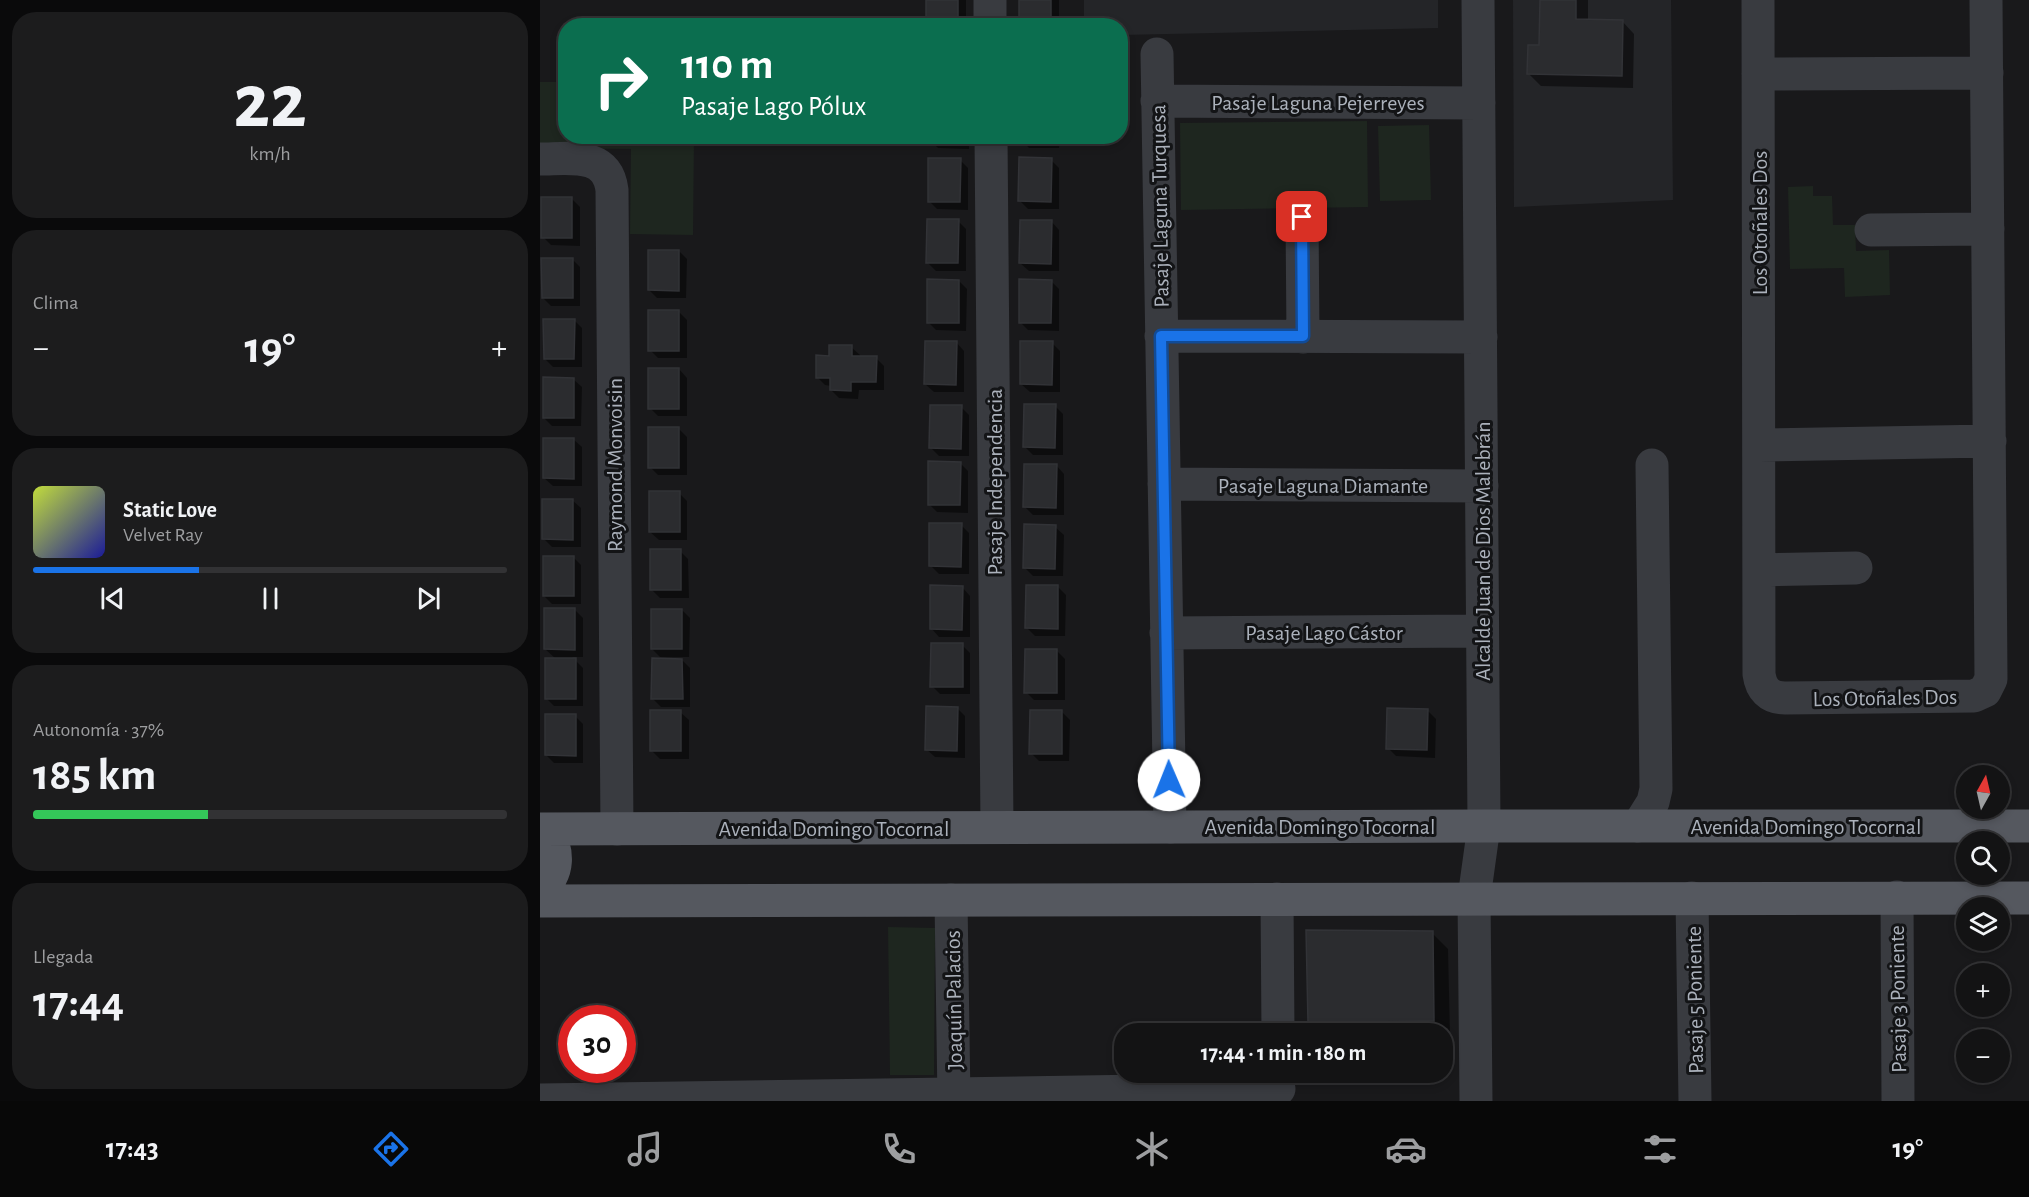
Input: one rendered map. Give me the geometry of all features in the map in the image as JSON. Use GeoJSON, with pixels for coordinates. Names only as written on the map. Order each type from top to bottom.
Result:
{"type":"FeatureCollection","features":[{"type":"Feature","properties":{"kind":"main road","name":"Avenida Domingo Tocornal"},"geometry":{"type":"LineString","coordinates":[[543,829],[2029,826]]}},
{"type":"Feature","properties":{"kind":"main road"},"geometry":{"type":"LineString","coordinates":[[540,890],[550,879],[557,861],[553,840],[543,829]]}},
{"type":"Feature","properties":{"kind":"main road"},"geometry":{"type":"LineString","coordinates":[[540,901],[2029,898]]}},
{"type":"Feature","properties":{"kind":"street"},"geometry":{"type":"LineString","coordinates":[[990,0],[990,18]]}},
{"type":"Feature","properties":{"kind":"street","name":"Alcalde Juan de Dios Malebrán"},"geometry":{"type":"LineString","coordinates":[[1476,1101],[1474,898],[1484,826],[1478,0]]}},
{"type":"Feature","properties":{"kind":"street","name":"Los Otoñales Dos"},"geometry":{"type":"LineString","coordinates":[[1758,0],[1759,674],[1761,686],[1771,696],[1785,698],[1968,697],[1985,691],[1991,679],[1986,0]]}},
{"type":"Feature","properties":{"kind":"street","name":"Pasaje Laguna Turquesa"},"geometry":{"type":"LineString","coordinates":[[1157,54],[1170,827]]}},
{"type":"Feature","properties":{"kind":"street"},"geometry":{"type":"LineString","coordinates":[[1758,74],[1987,73]]}},
{"type":"Feature","properties":{"kind":"street","name":"Pasaje Laguna Pejerreyes"},"geometry":{"type":"LineString","coordinates":[[1157,101],[1479,103]]}},
{"type":"Feature","properties":{"kind":"street","name":"Pasaje Independencia"},"geometry":{"type":"LineString","coordinates":[[991,144],[997,827]]}},
{"type":"Feature","properties":{"kind":"street","name":"Raymond Monvoisin"},"geometry":{"type":"LineString","coordinates":[[540,159],[580,159],[596,163],[608,175],[612,190],[617,829]]}},
{"type":"Feature","properties":{"kind":"street"},"geometry":{"type":"LineString","coordinates":[[1302,217],[1303,336]]}},
{"type":"Feature","properties":{"kind":"street"},"geometry":{"type":"LineString","coordinates":[[1870,230],[1988,229]]}},
{"type":"Feature","properties":{"kind":"street"},"geometry":{"type":"LineString","coordinates":[[1161,336],[1480,337]]}},
{"type":"Feature","properties":{"kind":"street"},"geometry":{"type":"LineString","coordinates":[[1759,445],[1990,441]]}},
{"type":"Feature","properties":{"kind":"street"},"geometry":{"type":"LineString","coordinates":[[1638,826],[1653,802],[1656,789],[1652,465]]}},
{"type":"Feature","properties":{"kind":"street","name":"Pasaje Laguna Diamante"},"geometry":{"type":"LineString","coordinates":[[1164,484],[1482,486]]}},
{"type":"Feature","properties":{"kind":"street"},"geometry":{"type":"LineString","coordinates":[[1760,570],[1856,568]]}},
{"type":"Feature","properties":{"kind":"street","name":"Pasaje Lago Cástor"},"geometry":{"type":"LineString","coordinates":[[1166,633],[1482,631]]}},
{"type":"Feature","properties":{"kind":"street","name":"Pasaje 3 Poniente"},"geometry":{"type":"LineString","coordinates":[[1897,897],[1898,1101]]}},
{"type":"Feature","properties":{"kind":"street","name":"Pasaje 5 Poniente"},"geometry":{"type":"LineString","coordinates":[[1692,898],[1695,1101]]}},
{"type":"Feature","properties":{"kind":"street"},"geometry":{"type":"LineString","coordinates":[[1277,899],[1278,1023]]}},
{"type":"Feature","properties":{"kind":"street","name":"Joaquín Palacios"},"geometry":{"type":"LineString","coordinates":[[951,900],[954,1097]]}},
{"type":"Feature","properties":{"kind":"street"},"geometry":{"type":"LineString","coordinates":[[540,1100],[1090,1096],[1279,1088]]}},
{"type":"Feature","properties":{"kind":"shaded area"},"geometry":{"type":"Polygon","coordinates":[[[1084,0],[1438,0],[1438,28],[1128,35],[1128,18],[1084,18],[1084,0]]]}},
{"type":"Feature","properties":{"kind":"shaded area"},"geometry":{"type":"Polygon","coordinates":[[[1513,0],[1671,0],[1673,200],[1514,207],[1513,0]]]}},
{"type":"Feature","properties":{"kind":"shaded area"},"geometry":{"type":"Polygon","coordinates":[[[540,82],[558,82],[558,144],[694,144],[693,235],[630,234],[631,149],[540,148],[540,82]]]}},
{"type":"Feature","properties":{"kind":"shaded area"},"geometry":{"type":"Polygon","coordinates":[[[1367,121],[1368,207],[1181,210],[1180,123],[1367,121]]]}},
{"type":"Feature","properties":{"kind":"shaded area"},"geometry":{"type":"Polygon","coordinates":[[[1429,125],[1431,200],[1380,201],[1378,126],[1429,125]]]}},
{"type":"Feature","properties":{"kind":"shaded area"},"geometry":{"type":"Polygon","coordinates":[[[1813,186],[1813,196],[1832,196],[1833,225],[1855,225],[1856,251],[1889,250],[1890,295],[1845,297],[1844,268],[1790,269],[1788,187],[1813,186]]]}},
{"type":"Feature","properties":{"kind":"shaded area"},"geometry":{"type":"Polygon","coordinates":[[[888,927],[935,928],[934,1075],[890,1075],[888,927]]]}},
{"type":"Feature","properties":{"kind":"building"},"geometry":{"type":"Polygon","coordinates":[[[926,0],[958,0],[958,18],[926,18],[926,0]]]}},
{"type":"Feature","properties":{"kind":"building"},"geometry":{"type":"Polygon","coordinates":[[[1019,0],[1051,0],[1051,18],[1019,18],[1019,0]]]}},
{"type":"Feature","properties":{"kind":"building"},"geometry":{"type":"Polygon","coordinates":[[[1540,0],[1576,0],[1576,19],[1623,20],[1622,76],[1527,74],[1528,45],[1539,45],[1540,0]]]}},
{"type":"Feature","properties":{"kind":"building"},"geometry":{"type":"Polygon","coordinates":[[[1019,157],[1052,158],[1051,202],[1018,201],[1019,157]]]}},
{"type":"Feature","properties":{"kind":"building"},"geometry":{"type":"Polygon","coordinates":[[[928,158],[961,158],[960,202],[928,202],[928,158]]]}},
{"type":"Feature","properties":{"kind":"building"},"geometry":{"type":"Polygon","coordinates":[[[541,197],[572,197],[572,238],[541,238],[541,197]]]}},
{"type":"Feature","properties":{"kind":"building"},"geometry":{"type":"Polygon","coordinates":[[[927,219],[959,219],[958,263],[926,263],[927,219]]]}},
{"type":"Feature","properties":{"kind":"building"},"geometry":{"type":"Polygon","coordinates":[[[1020,220],[1052,220],[1051,264],[1019,263],[1020,220]]]}},
{"type":"Feature","properties":{"kind":"building"},"geometry":{"type":"Polygon","coordinates":[[[648,250],[679,250],[679,291],[648,290],[648,250]]]}},
{"type":"Feature","properties":{"kind":"building"},"geometry":{"type":"Polygon","coordinates":[[[541,258],[573,258],[573,298],[542,298],[541,258]]]}},
{"type":"Feature","properties":{"kind":"building"},"geometry":{"type":"Polygon","coordinates":[[[927,279],[959,280],[959,323],[927,323],[927,279]]]}},
{"type":"Feature","properties":{"kind":"building"},"geometry":{"type":"Polygon","coordinates":[[[1019,279],[1052,280],[1051,323],[1019,323],[1019,279]]]}},
{"type":"Feature","properties":{"kind":"building"},"geometry":{"type":"Polygon","coordinates":[[[648,310],[679,310],[679,351],[648,351],[648,310]]]}},
{"type":"Feature","properties":{"kind":"building"},"geometry":{"type":"Polygon","coordinates":[[[543,319],[575,319],[574,359],[544,359],[543,319]]]}},
{"type":"Feature","properties":{"kind":"building"},"geometry":{"type":"Polygon","coordinates":[[[925,341],[957,341],[956,385],[924,384],[925,341]]]}},
{"type":"Feature","properties":{"kind":"building"},"geometry":{"type":"Polygon","coordinates":[[[1020,341],[1053,341],[1052,385],[1020,384],[1020,341]]]}},
{"type":"Feature","properties":{"kind":"building"},"geometry":{"type":"Polygon","coordinates":[[[829,345],[852,345],[852,356],[877,356],[876,382],[851,382],[851,391],[830,390],[830,378],[816,378],[816,355],[829,356],[829,345]]]}},
{"type":"Feature","properties":{"kind":"building"},"geometry":{"type":"Polygon","coordinates":[[[648,368],[679,368],[679,409],[648,409],[648,368]]]}},
{"type":"Feature","properties":{"kind":"building"},"geometry":{"type":"Polygon","coordinates":[[[543,377],[574,378],[574,418],[543,418],[543,377]]]}},
{"type":"Feature","properties":{"kind":"building"},"geometry":{"type":"Polygon","coordinates":[[[1024,404],[1056,404],[1055,448],[1023,447],[1024,404]]]}},
{"type":"Feature","properties":{"kind":"building"},"geometry":{"type":"Polygon","coordinates":[[[930,405],[962,405],[961,449],[929,448],[930,405]]]}},
{"type":"Feature","properties":{"kind":"building"},"geometry":{"type":"Polygon","coordinates":[[[648,427],[679,427],[679,468],[648,468],[648,427]]]}},
{"type":"Feature","properties":{"kind":"building"},"geometry":{"type":"Polygon","coordinates":[[[543,438],[574,438],[574,479],[543,478],[543,438]]]}},
{"type":"Feature","properties":{"kind":"building"},"geometry":{"type":"Polygon","coordinates":[[[928,461],[961,462],[960,505],[928,505],[928,461]]]}},
{"type":"Feature","properties":{"kind":"building"},"geometry":{"type":"Polygon","coordinates":[[[1024,464],[1057,464],[1056,508],[1023,507],[1024,464]]]}},
{"type":"Feature","properties":{"kind":"building"},"geometry":{"type":"Polygon","coordinates":[[[649,491],[680,491],[680,532],[649,532],[649,491]]]}},
{"type":"Feature","properties":{"kind":"building"},"geometry":{"type":"Polygon","coordinates":[[[542,499],[573,499],[573,540],[542,539],[542,499]]]}},
{"type":"Feature","properties":{"kind":"building"},"geometry":{"type":"Polygon","coordinates":[[[929,523],[962,523],[961,567],[929,566],[929,523]]]}},
{"type":"Feature","properties":{"kind":"building"},"geometry":{"type":"Polygon","coordinates":[[[1024,524],[1056,525],[1055,569],[1023,568],[1024,524]]]}},
{"type":"Feature","properties":{"kind":"building"},"geometry":{"type":"Polygon","coordinates":[[[650,549],[681,549],[681,590],[650,590],[650,549]]]}},
{"type":"Feature","properties":{"kind":"building"},"geometry":{"type":"Polygon","coordinates":[[[543,556],[574,556],[574,596],[543,596],[543,556]]]}},
{"type":"Feature","properties":{"kind":"building"},"geometry":{"type":"Polygon","coordinates":[[[930,585],[963,586],[962,630],[930,629],[930,585]]]}},
{"type":"Feature","properties":{"kind":"building"},"geometry":{"type":"Polygon","coordinates":[[[1026,585],[1058,585],[1058,629],[1025,628],[1026,585]]]}},
{"type":"Feature","properties":{"kind":"building"},"geometry":{"type":"Polygon","coordinates":[[[544,608],[575,608],[575,650],[544,649],[544,608]]]}},
{"type":"Feature","properties":{"kind":"building"},"geometry":{"type":"Polygon","coordinates":[[[651,609],[682,609],[682,649],[651,649],[651,609]]]}},
{"type":"Feature","properties":{"kind":"building"},"geometry":{"type":"Polygon","coordinates":[[[931,643],[963,643],[963,687],[930,687],[931,643]]]}},
{"type":"Feature","properties":{"kind":"building"},"geometry":{"type":"Polygon","coordinates":[[[1025,649],[1057,649],[1057,693],[1024,693],[1025,649]]]}},
{"type":"Feature","properties":{"kind":"building"},"geometry":{"type":"Polygon","coordinates":[[[545,658],[576,658],[576,699],[545,699],[545,658]]]}},
{"type":"Feature","properties":{"kind":"building"},"geometry":{"type":"Polygon","coordinates":[[[652,658],[682,659],[683,699],[651,699],[652,658]]]}},
{"type":"Feature","properties":{"kind":"building"},"geometry":{"type":"Polygon","coordinates":[[[926,706],[958,707],[957,751],[925,750],[926,706]]]}},
{"type":"Feature","properties":{"kind":"building"},"geometry":{"type":"Polygon","coordinates":[[[1387,708],[1428,709],[1427,750],[1386,749],[1387,708]]]}},
{"type":"Feature","properties":{"kind":"building"},"geometry":{"type":"Polygon","coordinates":[[[650,710],[681,710],[681,751],[650,751],[650,710]]]}},
{"type":"Feature","properties":{"kind":"building"},"geometry":{"type":"Polygon","coordinates":[[[1030,710],[1062,710],[1062,754],[1029,754],[1030,710]]]}},
{"type":"Feature","properties":{"kind":"building"},"geometry":{"type":"Polygon","coordinates":[[[545,714],[576,714],[576,756],[545,755],[545,714]]]}},
{"type":"Feature","properties":{"kind":"building"},"geometry":{"type":"Polygon","coordinates":[[[1306,930],[1433,931],[1434,1021],[1308,1023],[1306,930]]]}},
{"type":"Feature","properties":{"kind":"route"},"geometry":{"type":"LineString","coordinates":[[1169,780],[1161,336],[1303,336],[1302,217]]}}]}
